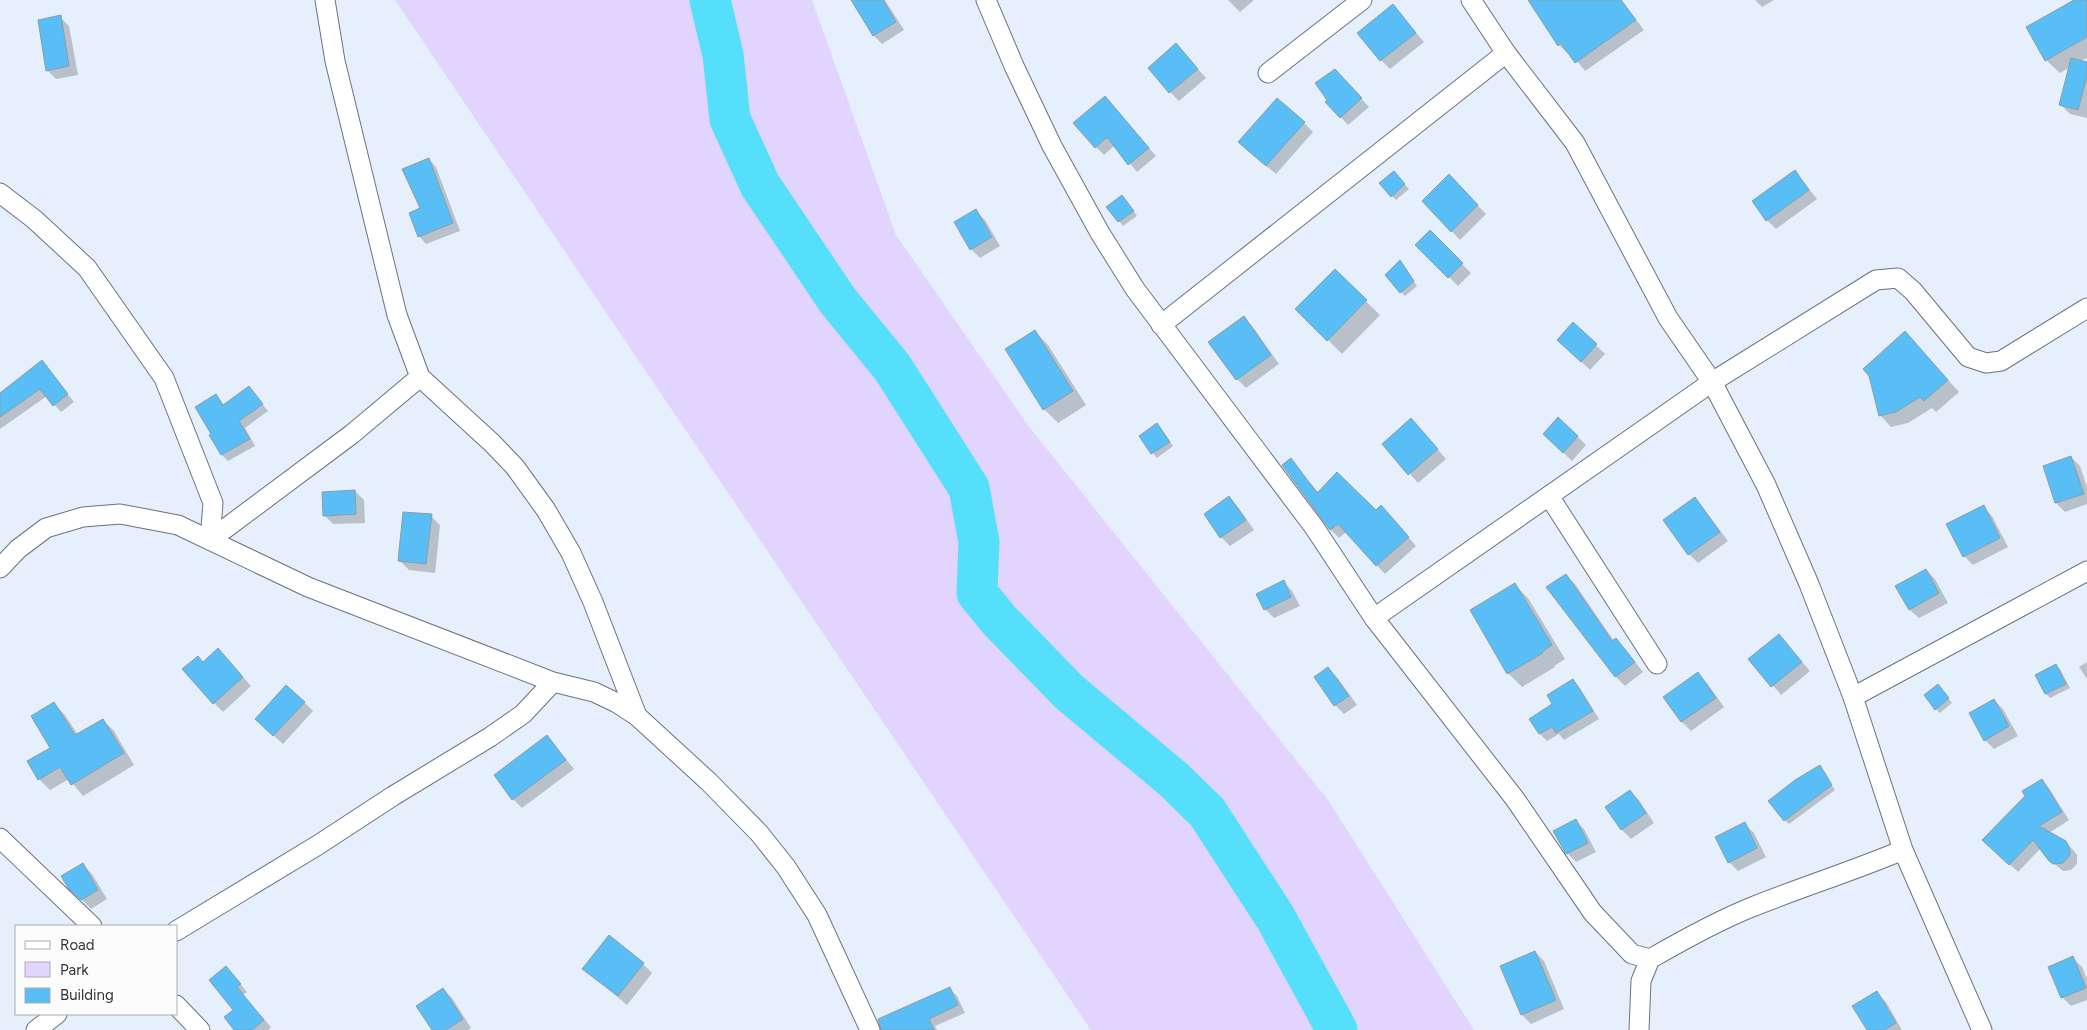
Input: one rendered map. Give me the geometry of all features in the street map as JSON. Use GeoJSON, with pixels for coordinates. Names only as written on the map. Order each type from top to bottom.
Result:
{"type":"FeatureCollection","features":[{"type":"Feature","properties":{"kind":"street"},"geometry":{"type":"LineString","coordinates":[[325,0],[335,61],[397,316],[420,377],[492,443],[515,467],[546,510],[570,553],[593,602],[637,716]]}},
{"type":"Feature","properties":{"kind":"street"},"geometry":{"type":"LineString","coordinates":[[986,0],[1014,66],[1052,146],[1100,233],[1135,289],[1314,527],[1374,618],[1515,799],[1593,913],[1632,954],[1650,959]]}},
{"type":"Feature","properties":{"kind":"street"},"geometry":{"type":"LineString","coordinates":[[1268,73],[1362,0]]}},
{"type":"Feature","properties":{"kind":"street"},"geometry":{"type":"LineString","coordinates":[[1471,0],[1506,53],[1575,143],[1668,318],[1712,382],[1766,484],[1809,584],[1853,697],[1903,850],[1982,1030]]}},
{"type":"Feature","properties":{"kind":"street"},"geometry":{"type":"LineString","coordinates":[[1161,325],[1506,53]]}},
{"type":"Feature","properties":{"kind":"street"},"geometry":{"type":"LineString","coordinates":[[0,193],[34,219],[87,268],[164,378],[213,503],[210,540]]}},
{"type":"Feature","properties":{"kind":"street"},"geometry":{"type":"LineString","coordinates":[[1374,618],[1712,382],[1876,280],[1898,278],[1913,291],[1968,357],[1986,363],[2001,361],[2087,308]]}},
{"type":"Feature","properties":{"kind":"street"},"geometry":{"type":"LineString","coordinates":[[210,540],[352,434],[420,377]]}},
{"type":"Feature","properties":{"kind":"street"},"geometry":{"type":"LineString","coordinates":[[1549,496],[1657,664]]}},
{"type":"Feature","properties":{"kind":"street"},"geometry":{"type":"LineString","coordinates":[[0,568],[18,549],[46,528],[83,517],[120,514],[178,525],[308,587],[553,682],[594,692],[617,703],[637,716],[709,782],[759,833],[786,867],[817,915],[870,1030]]}},
{"type":"Feature","properties":{"kind":"street"},"geometry":{"type":"LineString","coordinates":[[1853,697],[2087,571]]}},
{"type":"Feature","properties":{"kind":"street"},"geometry":{"type":"LineString","coordinates":[[178,930],[318,846],[393,796],[490,737],[523,714],[553,682]]}},
{"type":"Feature","properties":{"kind":"street"},"geometry":{"type":"LineString","coordinates":[[0,838],[91,925]]}},
{"type":"Feature","properties":{"kind":"street"},"geometry":{"type":"LineString","coordinates":[[1639,1030],[1641,981],[1650,959],[1701,930],[1751,908],[1903,850]]}},
{"type":"Feature","properties":{"kind":"street"},"geometry":{"type":"LineString","coordinates":[[178,1007],[200,1030]]}},
{"type":"Feature","properties":{"kind":"street"},"geometry":{"type":"LineString","coordinates":[[36,1030],[56,1015]]}},
{"type":"Feature","properties":{"kind":"green space"},"geometry":{"type":"Polygon","coordinates":[[[395,0],[812,0],[896,235],[1027,424],[1328,800],[1474,1030],[1091,1030],[395,0]]]}},
{"type":"Feature","properties":{"kind":"building"},"geometry":{"type":"Polygon","coordinates":[[[851,0],[883,0],[896,22],[873,36],[851,0]]]}},
{"type":"Feature","properties":{"kind":"building"},"geometry":{"type":"Polygon","coordinates":[[[1528,0],[1621,0],[1636,20],[1575,63],[1561,43],[1558,46],[1528,0]]]}},
{"type":"Feature","properties":{"kind":"building"},"geometry":{"type":"Polygon","coordinates":[[[2074,0],[2087,0],[2087,37],[2045,61],[2026,27],[2074,0]]]}},
{"type":"Feature","properties":{"kind":"building"},"geometry":{"type":"Polygon","coordinates":[[[1393,4],[1416,33],[1380,61],[1357,33],[1393,4]]]}},
{"type":"Feature","properties":{"kind":"building"},"geometry":{"type":"Polygon","coordinates":[[[61,15],[69,66],[46,71],[38,20],[61,15]]]}},
{"type":"Feature","properties":{"kind":"building"},"geometry":{"type":"Polygon","coordinates":[[[1176,43],[1198,69],[1169,93],[1148,68],[1176,43]]]}},
{"type":"Feature","properties":{"kind":"building"},"geometry":{"type":"Polygon","coordinates":[[[2071,58],[2087,62],[2087,76],[2078,110],[2059,105],[2071,58]]]}},
{"type":"Feature","properties":{"kind":"building"},"geometry":{"type":"Polygon","coordinates":[[[1335,69],[1362,98],[1340,118],[1325,102],[1327,100],[1315,83],[1335,69]]]}},
{"type":"Feature","properties":{"kind":"building"},"geometry":{"type":"Polygon","coordinates":[[[1105,96],[1149,148],[1128,165],[1107,137],[1095,148],[1073,123],[1105,96]]]}},
{"type":"Feature","properties":{"kind":"building"},"geometry":{"type":"Polygon","coordinates":[[[1277,98],[1305,122],[1266,166],[1238,142],[1277,98]]]}},
{"type":"Feature","properties":{"kind":"building"},"geometry":{"type":"Polygon","coordinates":[[[429,158],[453,223],[418,237],[409,213],[420,208],[402,169],[429,158]]]}},
{"type":"Feature","properties":{"kind":"building"},"geometry":{"type":"Polygon","coordinates":[[[1795,170],[1809,190],[1766,221],[1752,201],[1795,170]]]}},
{"type":"Feature","properties":{"kind":"building"},"geometry":{"type":"Polygon","coordinates":[[[1394,171],[1405,184],[1391,197],[1379,183],[1394,171]]]}},
{"type":"Feature","properties":{"kind":"building"},"geometry":{"type":"Polygon","coordinates":[[[1449,174],[1478,205],[1451,232],[1422,201],[1449,174]]]}},
{"type":"Feature","properties":{"kind":"building"},"geometry":{"type":"Polygon","coordinates":[[[1122,195],[1134,211],[1118,222],[1106,207],[1122,195]]]}},
{"type":"Feature","properties":{"kind":"building"},"geometry":{"type":"Polygon","coordinates":[[[976,209],[992,237],[970,250],[954,222],[976,209]]]}},
{"type":"Feature","properties":{"kind":"building"},"geometry":{"type":"Polygon","coordinates":[[[1430,230],[1463,263],[1448,278],[1415,245],[1430,230]]]}},
{"type":"Feature","properties":{"kind":"building"},"geometry":{"type":"Polygon","coordinates":[[[1400,260],[1414,281],[1400,293],[1385,275],[1400,260]]]}},
{"type":"Feature","properties":{"kind":"building"},"geometry":{"type":"Polygon","coordinates":[[[1335,269],[1367,300],[1327,341],[1295,309],[1335,269]]]}},
{"type":"Feature","properties":{"kind":"building"},"geometry":{"type":"Polygon","coordinates":[[[1244,316],[1271,355],[1236,380],[1208,342],[1244,316]]]}},
{"type":"Feature","properties":{"kind":"building"},"geometry":{"type":"Polygon","coordinates":[[[1573,322],[1597,344],[1581,362],[1557,340],[1573,322]]]}},
{"type":"Feature","properties":{"kind":"building"},"geometry":{"type":"Polygon","coordinates":[[[1035,330],[1073,391],[1043,410],[1005,349],[1035,330]]]}},
{"type":"Feature","properties":{"kind":"building"},"geometry":{"type":"Polygon","coordinates":[[[1905,331],[1948,380],[1924,401],[1920,397],[1896,412],[1879,416],[1869,376],[1863,369],[1905,331]]]}},
{"type":"Feature","properties":{"kind":"building"},"geometry":{"type":"Polygon","coordinates":[[[42,360],[68,394],[53,406],[40,389],[0,417],[0,393],[42,360]]]}},
{"type":"Feature","properties":{"kind":"building"},"geometry":{"type":"Polygon","coordinates":[[[249,386],[263,404],[239,421],[250,439],[221,455],[195,407],[216,394],[223,405],[249,386]]]}},
{"type":"Feature","properties":{"kind":"building"},"geometry":{"type":"Polygon","coordinates":[[[1558,417],[1578,436],[1563,453],[1543,434],[1558,417]]]}},
{"type":"Feature","properties":{"kind":"building"},"geometry":{"type":"Polygon","coordinates":[[[1411,418],[1438,449],[1408,475],[1382,444],[1411,418]]]}},
{"type":"Feature","properties":{"kind":"building"},"geometry":{"type":"Polygon","coordinates":[[[1157,423],[1170,442],[1151,454],[1139,436],[1157,423]]]}},
{"type":"Feature","properties":{"kind":"building"},"geometry":{"type":"Polygon","coordinates":[[[2071,456],[2084,494],[2055,503],[2043,466],[2071,456]]]}},
{"type":"Feature","properties":{"kind":"building"},"geometry":{"type":"Polygon","coordinates":[[[1291,458],[1317,493],[1337,472],[1376,510],[1381,505],[1409,537],[1376,566],[1338,524],[1330,530],[1282,465],[1291,458]]]}},
{"type":"Feature","properties":{"kind":"building"},"geometry":{"type":"Polygon","coordinates":[[[355,490],[356,514],[323,516],[322,492],[355,490]]]}},
{"type":"Feature","properties":{"kind":"building"},"geometry":{"type":"Polygon","coordinates":[[[1229,496],[1246,520],[1220,538],[1204,514],[1229,496]]]}},
{"type":"Feature","properties":{"kind":"building"},"geometry":{"type":"Polygon","coordinates":[[[1695,497],[1720,532],[1688,555],[1663,520],[1695,497]]]}},
{"type":"Feature","properties":{"kind":"building"},"geometry":{"type":"Polygon","coordinates":[[[1984,505],[2000,538],[1963,557],[1946,524],[1984,505]]]}},
{"type":"Feature","properties":{"kind":"building"},"geometry":{"type":"Polygon","coordinates":[[[403,512],[432,514],[426,564],[398,561],[403,512]]]}},
{"type":"Feature","properties":{"kind":"building"},"geometry":{"type":"Polygon","coordinates":[[[1926,569],[1939,593],[1909,610],[1895,586],[1926,569]]]}},
{"type":"Feature","properties":{"kind":"building"},"geometry":{"type":"Polygon","coordinates":[[[1566,574],[1612,641],[1616,638],[1635,662],[1615,677],[1546,587],[1566,574]]]}},
{"type":"Feature","properties":{"kind":"building"},"geometry":{"type":"Polygon","coordinates":[[[1284,580],[1291,597],[1264,610],[1256,594],[1284,580]]]}},
{"type":"Feature","properties":{"kind":"building"},"geometry":{"type":"Polygon","coordinates":[[[1515,583],[1552,645],[1543,653],[1507,674],[1470,610],[1515,583]]]}},
{"type":"Feature","properties":{"kind":"building"},"geometry":{"type":"Polygon","coordinates":[[[1779,634],[1802,662],[1771,687],[1748,659],[1779,634]]]}},
{"type":"Feature","properties":{"kind":"building"},"geometry":{"type":"Polygon","coordinates":[[[218,648],[243,677],[213,704],[182,669],[198,656],[203,662],[218,648]]]}},
{"type":"Feature","properties":{"kind":"building"},"geometry":{"type":"Polygon","coordinates":[[[2056,664],[2066,684],[2045,694],[2035,675],[2056,664]]]}},
{"type":"Feature","properties":{"kind":"building"},"geometry":{"type":"Polygon","coordinates":[[[1328,667],[1349,696],[1334,706],[1314,677],[1328,667]]]}},
{"type":"Feature","properties":{"kind":"building"},"geometry":{"type":"Polygon","coordinates":[[[1698,672],[1716,698],[1681,722],[1663,697],[1698,672]]]}},
{"type":"Feature","properties":{"kind":"building"},"geometry":{"type":"Polygon","coordinates":[[[1573,679],[1593,711],[1556,733],[1552,727],[1539,734],[1529,719],[1552,704],[1547,695],[1573,679]]]}},
{"type":"Feature","properties":{"kind":"building"},"geometry":{"type":"Polygon","coordinates":[[[1938,684],[1949,698],[1935,710],[1924,695],[1938,684]]]}},
{"type":"Feature","properties":{"kind":"building"},"geometry":{"type":"Polygon","coordinates":[[[286,685],[305,702],[273,736],[255,719],[286,685]]]}},
{"type":"Feature","properties":{"kind":"building"},"geometry":{"type":"Polygon","coordinates":[[[1994,699],[2009,726],[1984,741],[1969,713],[1994,699]]]}},
{"type":"Feature","properties":{"kind":"building"},"geometry":{"type":"Polygon","coordinates":[[[54,702],[75,735],[103,719],[124,753],[71,785],[60,767],[38,780],[27,761],[50,748],[31,716],[54,702]]]}},
{"type":"Feature","properties":{"kind":"building"},"geometry":{"type":"Polygon","coordinates":[[[547,735],[566,760],[512,800],[494,775],[547,735]]]}},
{"type":"Feature","properties":{"kind":"building"},"geometry":{"type":"Polygon","coordinates":[[[1820,765],[1832,785],[1784,821],[1768,801],[1795,780],[1820,765]]]}},
{"type":"Feature","properties":{"kind":"building"},"geometry":{"type":"Polygon","coordinates":[[[2042,779],[2062,812],[2039,826],[2066,841],[2070,855],[2063,863],[2053,864],[2033,840],[2009,865],[1982,840],[2025,796],[2022,791],[2042,779]]]}},
{"type":"Feature","properties":{"kind":"building"},"geometry":{"type":"Polygon","coordinates":[[[1630,790],[1646,813],[1621,830],[1605,807],[1630,790]]]}},
{"type":"Feature","properties":{"kind":"building"},"geometry":{"type":"Polygon","coordinates":[[[1576,819],[1588,843],[1566,854],[1553,831],[1576,819]]]}},
{"type":"Feature","properties":{"kind":"building"},"geometry":{"type":"Polygon","coordinates":[[[1745,822],[1757,848],[1728,863],[1715,837],[1745,822]]]}},
{"type":"Feature","properties":{"kind":"building"},"geometry":{"type":"Polygon","coordinates":[[[83,863],[98,890],[81,900],[68,888],[61,876],[83,863]]]}},
{"type":"Feature","properties":{"kind":"building"},"geometry":{"type":"Polygon","coordinates":[[[609,935],[644,963],[618,996],[582,969],[609,935]]]}},
{"type":"Feature","properties":{"kind":"building"},"geometry":{"type":"Polygon","coordinates":[[[1535,951],[1556,1000],[1521,1015],[1500,966],[1535,951]]]}},
{"type":"Feature","properties":{"kind":"building"},"geometry":{"type":"Polygon","coordinates":[[[2073,956],[2086,988],[2061,998],[2048,967],[2073,956]]]}},
{"type":"Feature","properties":{"kind":"building"},"geometry":{"type":"Polygon","coordinates":[[[226,966],[241,984],[237,987],[264,1020],[252,1030],[234,1030],[224,1017],[233,1010],[209,980],[226,966]]]}},
{"type":"Feature","properties":{"kind":"building"},"geometry":{"type":"Polygon","coordinates":[[[950,987],[958,1005],[929,1019],[934,1030],[881,1030],[878,1019],[950,987]]]}},
{"type":"Feature","properties":{"kind":"building"},"geometry":{"type":"Polygon","coordinates":[[[443,988],[463,1019],[446,1030],[432,1030],[416,1006],[443,988]]]}},
{"type":"Feature","properties":{"kind":"building"},"geometry":{"type":"Polygon","coordinates":[[[1877,991],[1896,1023],[1884,1030],[1867,1030],[1852,1006],[1877,991]]]}},
{"type":"Feature","properties":{"kind":"waterway"},"geometry":{"type":"LineString","coordinates":[[710,0],[723,55],[730,119],[760,185],[838,301],[892,367],[969,488],[979,542],[977,593],[999,620],[1069,692],[1173,779],[1207,812],[1275,917],[1337,1030]]}}]}
